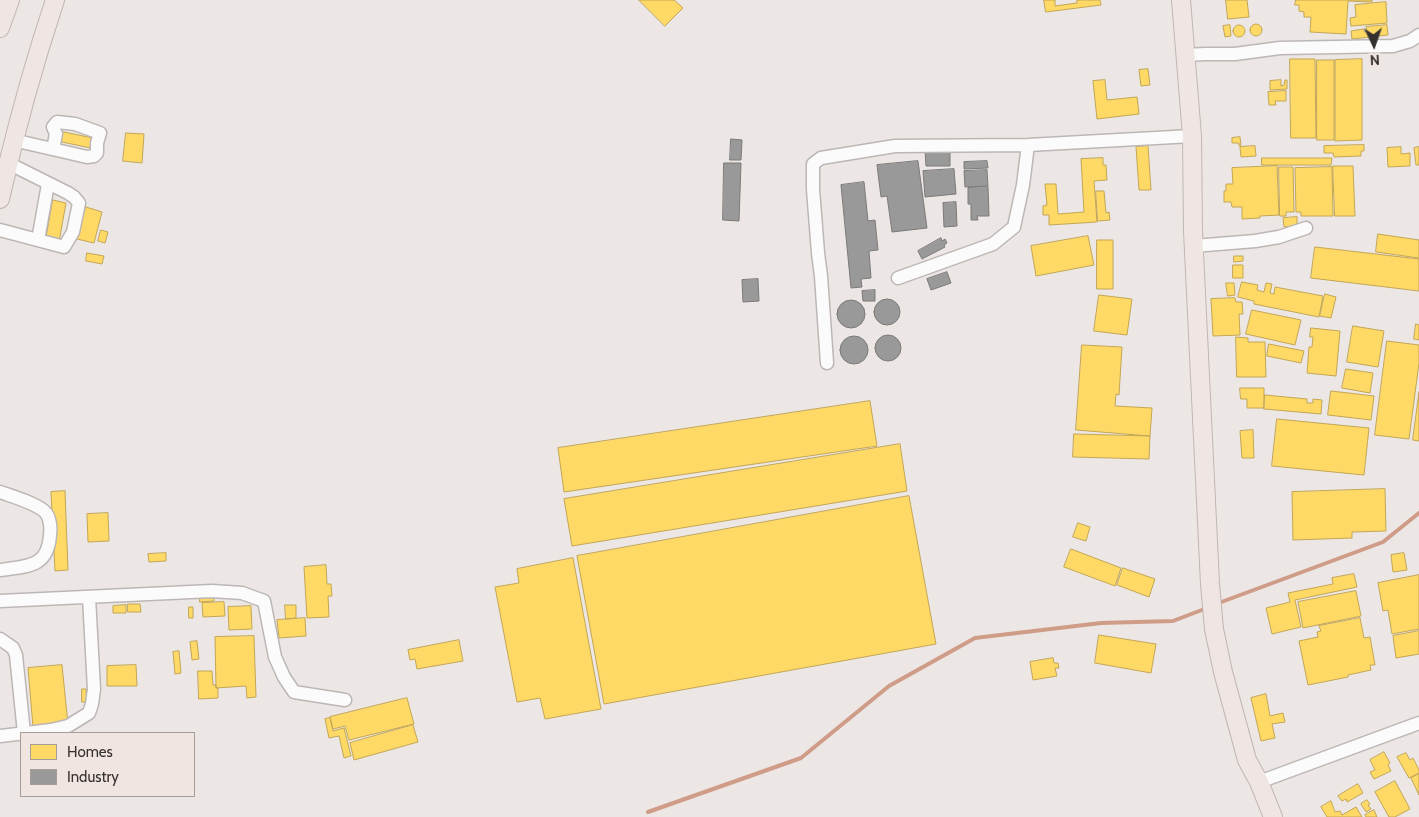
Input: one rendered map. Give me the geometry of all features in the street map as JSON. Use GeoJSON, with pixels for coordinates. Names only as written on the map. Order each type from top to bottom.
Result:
{"type":"FeatureCollection","features":[{"type":"Feature","properties":{"kind":"highway"},"geometry":{"type":"LineString","coordinates":[[0,28],[10,0]]}},
{"type":"Feature","properties":{"kind":"highway"},"geometry":{"type":"LineString","coordinates":[[0,199],[13,140],[38,50],[55,0]]}},
{"type":"Feature","properties":{"kind":"highway"},"geometry":{"type":"LineString","coordinates":[[1182,0],[1192,136],[1194,246],[1210,584],[1214,628],[1223,672],[1247,760],[1259,782],[1273,817]]}},
{"type":"Feature","properties":{"kind":"street"},"geometry":{"type":"LineString","coordinates":[[1186,56],[1235,54],[1280,48],[1393,46],[1410,41],[1419,35]]}},
{"type":"Feature","properties":{"kind":"street"},"geometry":{"type":"LineString","coordinates":[[827,363],[813,189],[813,164],[821,158],[895,146],[1028,144],[1192,136]]}},
{"type":"Feature","properties":{"kind":"street"},"geometry":{"type":"LineString","coordinates":[[13,140],[53,150]]}},
{"type":"Feature","properties":{"kind":"street"},"geometry":{"type":"LineString","coordinates":[[898,278],[993,244],[1014,227],[1028,144]]}},
{"type":"Feature","properties":{"kind":"street"},"geometry":{"type":"LineString","coordinates":[[0,230],[64,247],[73,232],[79,203],[68,193],[8,163]]}},
{"type":"Feature","properties":{"kind":"street"},"geometry":{"type":"LineString","coordinates":[[38,240],[48,184]]}},
{"type":"Feature","properties":{"kind":"street"},"geometry":{"type":"LineString","coordinates":[[1194,246],[1255,242],[1279,237],[1306,228]]}},
{"type":"Feature","properties":{"kind":"street"},"geometry":{"type":"LineString","coordinates":[[0,492],[30,502],[46,512],[51,527],[50,545],[44,556],[32,565],[0,570]]}},
{"type":"Feature","properties":{"kind":"street"},"geometry":{"type":"LineString","coordinates":[[0,601],[212,591],[242,593],[264,601],[275,657],[284,677],[294,692],[345,700]]}},
{"type":"Feature","properties":{"kind":"street"},"geometry":{"type":"LineString","coordinates":[[33,732],[68,726],[88,713],[92,704],[94,689],[89,597]]}},
{"type":"Feature","properties":{"kind":"street"},"geometry":{"type":"LineString","coordinates":[[0,639],[13,648],[16,655],[24,732]]}},
{"type":"Feature","properties":{"kind":"street"},"geometry":{"type":"LineString","coordinates":[[1259,782],[1419,722]]}},
{"type":"Feature","properties":{"kind":"street"},"geometry":{"type":"LineString","coordinates":[[0,736],[20,734]]}},
{"type":"Feature","properties":{"kind":"building: Homes"},"geometry":{"type":"Polygon","coordinates":[[[639,0],[674,0],[683,8],[665,26],[639,0]]]}},
{"type":"Feature","properties":{"kind":"building: Homes"},"geometry":{"type":"Polygon","coordinates":[[[1044,0],[1055,0],[1055,6],[1077,3],[1077,0],[1100,0],[1101,5],[1046,12],[1044,0]]]}},
{"type":"Feature","properties":{"kind":"building: Homes"},"geometry":{"type":"Polygon","coordinates":[[[1226,0],[1247,0],[1249,17],[1228,19],[1226,0]]]}},
{"type":"Feature","properties":{"kind":"building: Homes"},"geometry":{"type":"Polygon","coordinates":[[[1296,0],[1372,0],[1372,2],[1348,1],[1346,34],[1310,32],[1311,17],[1304,17],[1304,12],[1299,11],[1299,5],[1295,5],[1296,0]]]}},
{"type":"Feature","properties":{"kind":"building: Homes"},"geometry":{"type":"Polygon","coordinates":[[[1386,2],[1387,23],[1351,26],[1350,18],[1356,17],[1355,5],[1386,2]]]}},
{"type":"Feature","properties":{"kind":"building: Homes"},"geometry":{"type":"Polygon","coordinates":[[[1254,24],[1258,24],[1262,30],[1258,36],[1254,36],[1250,32],[1250,28],[1254,24]]]}},
{"type":"Feature","properties":{"kind":"building: Homes"},"geometry":{"type":"Polygon","coordinates":[[[1230,25],[1231,36],[1225,37],[1223,26],[1230,25]]]}},
{"type":"Feature","properties":{"kind":"building: Homes"},"geometry":{"type":"Polygon","coordinates":[[[1239,25],[1245,31],[1239,37],[1233,31],[1239,25]]]}},
{"type":"Feature","properties":{"kind":"building: Homes"},"geometry":{"type":"Polygon","coordinates":[[[1387,25],[1388,35],[1352,39],[1351,31],[1364,29],[1364,32],[1367,31],[1366,27],[1387,25]]]}},
{"type":"Feature","properties":{"kind":"building: Homes"},"geometry":{"type":"Polygon","coordinates":[[[1290,59],[1315,59],[1316,138],[1291,138],[1290,59]]]}},
{"type":"Feature","properties":{"kind":"building: Homes"},"geometry":{"type":"Polygon","coordinates":[[[1362,59],[1362,140],[1335,141],[1335,60],[1362,59]]]}},
{"type":"Feature","properties":{"kind":"building: Homes"},"geometry":{"type":"Polygon","coordinates":[[[1317,60],[1334,60],[1334,140],[1317,140],[1317,60]]]}},
{"type":"Feature","properties":{"kind":"building: Homes"},"geometry":{"type":"Polygon","coordinates":[[[1148,69],[1150,85],[1141,86],[1139,70],[1148,69]]]}},
{"type":"Feature","properties":{"kind":"building: Homes"},"geometry":{"type":"Polygon","coordinates":[[[1105,80],[1107,100],[1137,97],[1139,114],[1097,119],[1093,81],[1105,80]]]}},
{"type":"Feature","properties":{"kind":"building: Homes"},"geometry":{"type":"Polygon","coordinates":[[[1281,80],[1281,86],[1287,80],[1287,89],[1270,90],[1270,81],[1281,80]]]}},
{"type":"Feature","properties":{"kind":"building: Homes"},"geometry":{"type":"Polygon","coordinates":[[[1286,91],[1286,101],[1275,101],[1276,105],[1269,105],[1268,92],[1286,91]]]}},
{"type":"Feature","properties":{"kind":"building: Homes"},"geometry":{"type":"Polygon","coordinates":[[[59,131],[93,138],[91,148],[57,141],[59,131]]]}},
{"type":"Feature","properties":{"kind":"building: Homes"},"geometry":{"type":"Polygon","coordinates":[[[126,133],[144,134],[142,163],[123,161],[126,133]]]}},
{"type":"Feature","properties":{"kind":"building: Homes"},"geometry":{"type":"Polygon","coordinates":[[[1240,137],[1241,145],[1239,146],[1239,143],[1232,143],[1232,138],[1240,137]]]}},
{"type":"Feature","properties":{"kind":"building: Homes"},"geometry":{"type":"Polygon","coordinates":[[[1364,145],[1364,151],[1361,151],[1361,156],[1334,157],[1333,153],[1324,153],[1324,146],[1364,145]]]}},
{"type":"Feature","properties":{"kind":"building: Homes"},"geometry":{"type":"Polygon","coordinates":[[[1148,146],[1151,190],[1139,190],[1136,147],[1148,146]]]}},
{"type":"Feature","properties":{"kind":"building: Homes"},"geometry":{"type":"Polygon","coordinates":[[[1255,146],[1256,156],[1241,157],[1240,147],[1255,146]]]}},
{"type":"Feature","properties":{"kind":"building: Homes"},"geometry":{"type":"Polygon","coordinates":[[[1401,147],[1401,154],[1410,153],[1410,166],[1388,167],[1387,148],[1401,147]]]}},
{"type":"Feature","properties":{"kind":"building: Homes"},"geometry":{"type":"Polygon","coordinates":[[[1419,147],[1419,165],[1416,165],[1414,148],[1419,147]]]}},
{"type":"Feature","properties":{"kind":"building: Homes"},"geometry":{"type":"Polygon","coordinates":[[[1103,158],[1103,165],[1106,165],[1107,180],[1094,181],[1097,222],[1049,225],[1049,215],[1043,215],[1043,206],[1047,205],[1045,184],[1056,184],[1058,214],[1084,212],[1081,159],[1103,158]]]}},
{"type":"Feature","properties":{"kind":"building: Homes"},"geometry":{"type":"Polygon","coordinates":[[[1262,158],[1332,158],[1331,165],[1262,165],[1262,158]]]}},
{"type":"Feature","properties":{"kind":"building: Homes"},"geometry":{"type":"Polygon","coordinates":[[[1277,166],[1279,215],[1242,219],[1242,207],[1232,207],[1231,202],[1224,202],[1226,184],[1233,184],[1232,168],[1277,166]]]}},
{"type":"Feature","properties":{"kind":"building: Homes"},"geometry":{"type":"Polygon","coordinates":[[[1333,166],[1353,166],[1355,216],[1335,216],[1333,166]]]}},
{"type":"Feature","properties":{"kind":"building: Homes"},"geometry":{"type":"Polygon","coordinates":[[[1279,167],[1293,167],[1294,212],[1286,212],[1286,216],[1280,216],[1279,167]]]}},
{"type":"Feature","properties":{"kind":"building: Homes"},"geometry":{"type":"Polygon","coordinates":[[[1332,167],[1333,216],[1301,216],[1301,212],[1296,212],[1295,168],[1332,167]]]}},
{"type":"Feature","properties":{"kind":"building: Homes"},"geometry":{"type":"Polygon","coordinates":[[[1096,191],[1104,191],[1106,213],[1109,212],[1110,220],[1098,221],[1096,191]]]}},
{"type":"Feature","properties":{"kind":"building: Homes"},"geometry":{"type":"Polygon","coordinates":[[[53,200],[66,203],[59,242],[46,240],[53,200]]]}},
{"type":"Feature","properties":{"kind":"building: Homes"},"geometry":{"type":"Polygon","coordinates":[[[86,207],[102,212],[94,243],[77,239],[86,207]]]}},
{"type":"Feature","properties":{"kind":"building: Homes"},"geometry":{"type":"Polygon","coordinates":[[[1297,217],[1297,226],[1284,227],[1283,218],[1297,217]]]}},
{"type":"Feature","properties":{"kind":"building: Homes"},"geometry":{"type":"Polygon","coordinates":[[[101,230],[108,232],[105,243],[98,241],[101,230]]]}},
{"type":"Feature","properties":{"kind":"building: Homes"},"geometry":{"type":"Polygon","coordinates":[[[1378,234],[1419,240],[1419,258],[1376,252],[1378,234]]]}},
{"type":"Feature","properties":{"kind":"building: Homes"},"geometry":{"type":"Polygon","coordinates":[[[1088,236],[1094,265],[1036,276],[1031,246],[1088,236]]]}},
{"type":"Feature","properties":{"kind":"building: Homes"},"geometry":{"type":"Polygon","coordinates":[[[1097,240],[1113,240],[1113,289],[1097,289],[1097,240]]]}},
{"type":"Feature","properties":{"kind":"building: Homes"},"geometry":{"type":"Polygon","coordinates":[[[1315,247],[1419,259],[1419,291],[1311,278],[1315,247]]]}},
{"type":"Feature","properties":{"kind":"building: Homes"},"geometry":{"type":"Polygon","coordinates":[[[87,253],[104,256],[102,264],[86,261],[87,253]]]}},
{"type":"Feature","properties":{"kind":"building: Homes"},"geometry":{"type":"Polygon","coordinates":[[[1234,256],[1243,256],[1243,261],[1234,262],[1234,256]]]}},
{"type":"Feature","properties":{"kind":"building: Homes"},"geometry":{"type":"Polygon","coordinates":[[[1233,265],[1243,265],[1243,278],[1233,278],[1233,265]]]}},
{"type":"Feature","properties":{"kind":"building: Homes"},"geometry":{"type":"Polygon","coordinates":[[[1242,282],[1258,285],[1257,290],[1264,292],[1266,283],[1272,284],[1270,293],[1274,294],[1275,287],[1323,296],[1319,317],[1254,304],[1254,301],[1238,297],[1242,282]]]}},
{"type":"Feature","properties":{"kind":"building: Homes"},"geometry":{"type":"Polygon","coordinates":[[[1226,283],[1234,283],[1235,295],[1228,296],[1226,283]]]}},
{"type":"Feature","properties":{"kind":"building: Homes"},"geometry":{"type":"Polygon","coordinates":[[[1325,294],[1336,297],[1331,318],[1320,316],[1325,294]]]}},
{"type":"Feature","properties":{"kind":"building: Homes"},"geometry":{"type":"Polygon","coordinates":[[[1099,295],[1132,299],[1127,335],[1094,331],[1099,295]]]}},
{"type":"Feature","properties":{"kind":"building: Homes"},"geometry":{"type":"Polygon","coordinates":[[[1235,298],[1236,302],[1242,302],[1243,314],[1239,314],[1240,335],[1213,336],[1211,299],[1235,298]]]}},
{"type":"Feature","properties":{"kind":"building: Homes"},"geometry":{"type":"Polygon","coordinates":[[[1252,310],[1301,320],[1295,345],[1246,334],[1252,310]]]}},
{"type":"Feature","properties":{"kind":"building: Homes"},"geometry":{"type":"Polygon","coordinates":[[[1416,324],[1419,325],[1419,340],[1414,339],[1416,324]]]}},
{"type":"Feature","properties":{"kind":"building: Homes"},"geometry":{"type":"Polygon","coordinates":[[[1353,326],[1384,331],[1378,367],[1347,362],[1353,326]]]}},
{"type":"Feature","properties":{"kind":"building: Homes"},"geometry":{"type":"Polygon","coordinates":[[[1311,328],[1340,331],[1336,376],[1307,373],[1309,347],[1312,347],[1313,337],[1310,337],[1311,328]]]}},
{"type":"Feature","properties":{"kind":"building: Homes"},"geometry":{"type":"Polygon","coordinates":[[[1236,337],[1248,338],[1248,342],[1265,342],[1266,377],[1237,377],[1236,337]]]}},
{"type":"Feature","properties":{"kind":"building: Homes"},"geometry":{"type":"Polygon","coordinates":[[[1387,341],[1419,345],[1419,363],[1409,439],[1375,435],[1387,341]]]}},
{"type":"Feature","properties":{"kind":"building: Homes"},"geometry":{"type":"Polygon","coordinates":[[[1269,344],[1304,351],[1301,363],[1267,356],[1269,344]]]}},
{"type":"Feature","properties":{"kind":"building: Homes"},"geometry":{"type":"Polygon","coordinates":[[[1082,345],[1122,347],[1119,395],[1116,394],[1115,406],[1152,408],[1150,436],[1076,430],[1082,345]]]}},
{"type":"Feature","properties":{"kind":"building: Homes"},"geometry":{"type":"Polygon","coordinates":[[[1346,369],[1373,373],[1370,393],[1342,388],[1346,369]]]}},
{"type":"Feature","properties":{"kind":"building: Homes"},"geometry":{"type":"Polygon","coordinates":[[[1240,388],[1264,388],[1264,408],[1247,408],[1247,399],[1241,399],[1240,388]]]}},
{"type":"Feature","properties":{"kind":"building: Homes"},"geometry":{"type":"Polygon","coordinates":[[[1331,391],[1374,396],[1371,420],[1328,415],[1331,391]]]}},
{"type":"Feature","properties":{"kind":"building: Homes"},"geometry":{"type":"Polygon","coordinates":[[[1419,392],[1419,441],[1413,440],[1419,392]]]}},
{"type":"Feature","properties":{"kind":"building: Homes"},"geometry":{"type":"Polygon","coordinates":[[[1265,395],[1307,399],[1307,403],[1313,403],[1313,399],[1322,400],[1321,414],[1264,409],[1265,395]]]}},
{"type":"Feature","properties":{"kind":"building: Homes"},"geometry":{"type":"Polygon","coordinates":[[[870,401],[877,446],[564,492],[558,448],[870,401]]]}},
{"type":"Feature","properties":{"kind":"building: Homes"},"geometry":{"type":"Polygon","coordinates":[[[1277,419],[1369,428],[1364,475],[1272,466],[1277,419]]]}},
{"type":"Feature","properties":{"kind":"building: Homes"},"geometry":{"type":"Polygon","coordinates":[[[1253,430],[1254,458],[1242,458],[1240,431],[1253,430]]]}},
{"type":"Feature","properties":{"kind":"building: Homes"},"geometry":{"type":"Polygon","coordinates":[[[1074,434],[1150,436],[1149,459],[1073,457],[1074,434]]]}},
{"type":"Feature","properties":{"kind":"building: Homes"},"geometry":{"type":"Polygon","coordinates":[[[900,444],[907,491],[572,546],[564,499],[900,444]]]}},
{"type":"Feature","properties":{"kind":"building: Homes"},"geometry":{"type":"Polygon","coordinates":[[[1385,489],[1386,531],[1352,532],[1352,538],[1293,540],[1292,492],[1385,489]]]}},
{"type":"Feature","properties":{"kind":"building: Homes"},"geometry":{"type":"Polygon","coordinates":[[[65,491],[68,570],[55,571],[51,492],[65,491]]]}},
{"type":"Feature","properties":{"kind":"building: Homes"},"geometry":{"type":"Polygon","coordinates":[[[909,496],[936,644],[604,704],[577,556],[909,496]]]}},
{"type":"Feature","properties":{"kind":"building: Homes"},"geometry":{"type":"Polygon","coordinates":[[[108,513],[109,541],[88,542],[87,514],[108,513]]]}},
{"type":"Feature","properties":{"kind":"building: Homes"},"geometry":{"type":"Polygon","coordinates":[[[1078,523],[1090,527],[1086,541],[1073,537],[1078,523]]]}},
{"type":"Feature","properties":{"kind":"building: Homes"},"geometry":{"type":"Polygon","coordinates":[[[1071,549],[1121,568],[1115,586],[1064,567],[1071,549]]]}},
{"type":"Feature","properties":{"kind":"building: Homes"},"geometry":{"type":"Polygon","coordinates":[[[166,553],[166,561],[149,562],[148,554],[166,553]]]}},
{"type":"Feature","properties":{"kind":"building: Homes"},"geometry":{"type":"Polygon","coordinates":[[[1404,553],[1407,570],[1393,572],[1391,555],[1404,553]]]}},
{"type":"Feature","properties":{"kind":"building: Homes"},"geometry":{"type":"Polygon","coordinates":[[[573,558],[601,709],[545,719],[540,698],[517,702],[495,587],[519,583],[517,569],[573,558]]]}},
{"type":"Feature","properties":{"kind":"building: Homes"},"geometry":{"type":"Polygon","coordinates":[[[326,565],[327,584],[331,584],[332,596],[328,596],[329,617],[307,618],[304,567],[326,565]]]}},
{"type":"Feature","properties":{"kind":"building: Homes"},"geometry":{"type":"Polygon","coordinates":[[[1123,568],[1155,579],[1149,597],[1117,585],[1123,568]]]}},
{"type":"Feature","properties":{"kind":"building: Homes"},"geometry":{"type":"Polygon","coordinates":[[[1354,574],[1357,587],[1295,600],[1301,627],[1272,634],[1266,608],[1290,602],[1288,593],[1333,584],[1332,578],[1354,574]]]}},
{"type":"Feature","properties":{"kind":"building: Homes"},"geometry":{"type":"Polygon","coordinates":[[[1419,575],[1419,629],[1392,634],[1388,610],[1383,611],[1378,583],[1419,575]]]}},
{"type":"Feature","properties":{"kind":"building: Homes"},"geometry":{"type":"Polygon","coordinates":[[[1356,591],[1361,616],[1303,628],[1298,602],[1356,591]]]}},
{"type":"Feature","properties":{"kind":"building: Homes"},"geometry":{"type":"Polygon","coordinates":[[[200,597],[214,597],[214,601],[200,602],[200,597]]]}},
{"type":"Feature","properties":{"kind":"building: Homes"},"geometry":{"type":"Polygon","coordinates":[[[224,602],[225,616],[203,617],[202,603],[224,602]]]}},
{"type":"Feature","properties":{"kind":"building: Homes"},"geometry":{"type":"Polygon","coordinates":[[[128,604],[140,604],[141,612],[128,612],[128,604]]]}},
{"type":"Feature","properties":{"kind":"building: Homes"},"geometry":{"type":"Polygon","coordinates":[[[126,605],[126,613],[113,613],[113,606],[126,605]]]}},
{"type":"Feature","properties":{"kind":"building: Homes"},"geometry":{"type":"Polygon","coordinates":[[[285,605],[296,605],[296,618],[286,619],[285,605]]]}},
{"type":"Feature","properties":{"kind":"building: Homes"},"geometry":{"type":"Polygon","coordinates":[[[251,606],[252,629],[229,630],[228,607],[251,606]]]}},
{"type":"Feature","properties":{"kind":"building: Homes"},"geometry":{"type":"Polygon","coordinates":[[[189,607],[193,607],[193,618],[189,618],[189,607]]]}},
{"type":"Feature","properties":{"kind":"building: Homes"},"geometry":{"type":"Polygon","coordinates":[[[305,618],[306,636],[279,638],[277,620],[305,618]]]}},
{"type":"Feature","properties":{"kind":"building: Homes"},"geometry":{"type":"Polygon","coordinates":[[[1360,618],[1364,638],[1370,637],[1375,665],[1370,665],[1371,670],[1348,675],[1348,677],[1308,685],[1299,641],[1318,637],[1317,632],[1321,631],[1319,626],[1360,618]]]}},
{"type":"Feature","properties":{"kind":"building: Homes"},"geometry":{"type":"Polygon","coordinates":[[[1419,631],[1419,654],[1396,658],[1393,636],[1419,631]]]}},
{"type":"Feature","properties":{"kind":"building: Homes"},"geometry":{"type":"Polygon","coordinates":[[[1099,635],[1156,644],[1151,673],[1095,663],[1099,635]]]}},
{"type":"Feature","properties":{"kind":"building: Homes"},"geometry":{"type":"Polygon","coordinates":[[[254,636],[256,697],[247,698],[246,686],[216,688],[215,637],[254,636]]]}},
{"type":"Feature","properties":{"kind":"building: Homes"},"geometry":{"type":"Polygon","coordinates":[[[459,640],[463,661],[417,669],[415,659],[410,660],[408,650],[459,640]]]}},
{"type":"Feature","properties":{"kind":"building: Homes"},"geometry":{"type":"Polygon","coordinates":[[[197,641],[199,659],[192,660],[190,642],[197,641]]]}},
{"type":"Feature","properties":{"kind":"building: Homes"},"geometry":{"type":"Polygon","coordinates":[[[179,651],[181,673],[175,674],[173,652],[179,651]]]}},
{"type":"Feature","properties":{"kind":"building: Homes"},"geometry":{"type":"Polygon","coordinates":[[[1053,658],[1054,663],[1058,663],[1059,668],[1055,668],[1057,676],[1033,680],[1030,662],[1053,658]]]}},
{"type":"Feature","properties":{"kind":"building: Homes"},"geometry":{"type":"Polygon","coordinates":[[[62,665],[68,724],[33,727],[28,668],[62,665]]]}},
{"type":"Feature","properties":{"kind":"building: Homes"},"geometry":{"type":"Polygon","coordinates":[[[136,665],[137,686],[107,686],[107,666],[136,665]]]}},
{"type":"Feature","properties":{"kind":"building: Homes"},"geometry":{"type":"Polygon","coordinates":[[[198,671],[212,671],[213,685],[216,685],[216,688],[218,688],[218,698],[199,699],[198,671]]]}},
{"type":"Feature","properties":{"kind":"building: Homes"},"geometry":{"type":"Polygon","coordinates":[[[82,689],[86,689],[87,702],[82,702],[82,689]]]}},
{"type":"Feature","properties":{"kind":"building: Homes"},"geometry":{"type":"Polygon","coordinates":[[[1266,694],[1270,716],[1283,713],[1285,722],[1272,724],[1275,738],[1261,741],[1251,698],[1266,694]]]}},
{"type":"Feature","properties":{"kind":"building: Homes"},"geometry":{"type":"Polygon","coordinates":[[[407,698],[414,724],[349,740],[345,726],[333,729],[330,717],[407,698]]]}},
{"type":"Feature","properties":{"kind":"building: Homes"},"geometry":{"type":"Polygon","coordinates":[[[330,718],[333,731],[344,728],[351,756],[344,758],[339,736],[329,738],[325,719],[330,718]]]}},
{"type":"Feature","properties":{"kind":"building: Homes"},"geometry":{"type":"Polygon","coordinates":[[[413,725],[418,742],[354,760],[350,743],[413,725]]]}},
{"type":"Feature","properties":{"kind":"building: Homes"},"geometry":{"type":"Polygon","coordinates":[[[1384,752],[1390,763],[1388,765],[1391,771],[1374,779],[1370,772],[1375,770],[1370,760],[1384,752]]]}},
{"type":"Feature","properties":{"kind":"building: Homes"},"geometry":{"type":"Polygon","coordinates":[[[1406,753],[1410,760],[1413,758],[1419,770],[1419,773],[1409,778],[1397,757],[1406,753]]]}},
{"type":"Feature","properties":{"kind":"building: Homes"},"geometry":{"type":"Polygon","coordinates":[[[1419,774],[1419,795],[1411,778],[1419,774]]]}},
{"type":"Feature","properties":{"kind":"building: Homes"},"geometry":{"type":"Polygon","coordinates":[[[1395,781],[1410,809],[1395,817],[1389,817],[1375,792],[1395,781]]]}},
{"type":"Feature","properties":{"kind":"building: Homes"},"geometry":{"type":"Polygon","coordinates":[[[1358,784],[1363,793],[1347,802],[1346,799],[1342,801],[1338,796],[1358,784]]]}},
{"type":"Feature","properties":{"kind":"building: Homes"},"geometry":{"type":"Polygon","coordinates":[[[1367,800],[1371,809],[1366,812],[1361,804],[1367,800]]]}},
{"type":"Feature","properties":{"kind":"building: Homes"},"geometry":{"type":"Polygon","coordinates":[[[1331,801],[1335,812],[1340,811],[1342,815],[1356,807],[1362,817],[1327,817],[1321,807],[1331,801]]]}},
{"type":"Feature","properties":{"kind":"building: Homes"},"geometry":{"type":"Polygon","coordinates":[[[1374,810],[1377,817],[1366,817],[1365,815],[1374,810]]]}},
{"type":"Feature","properties":{"kind":"building: Industry"},"geometry":{"type":"Polygon","coordinates":[[[731,139],[742,140],[741,160],[730,160],[731,139]]]}},
{"type":"Feature","properties":{"kind":"building: Industry"},"geometry":{"type":"Polygon","coordinates":[[[950,149],[950,166],[926,166],[925,150],[950,149]]]}},
{"type":"Feature","properties":{"kind":"building: Industry"},"geometry":{"type":"Polygon","coordinates":[[[918,161],[927,228],[892,232],[887,196],[881,197],[877,165],[918,161]]]}},
{"type":"Feature","properties":{"kind":"building: Industry"},"geometry":{"type":"Polygon","coordinates":[[[987,161],[988,168],[964,169],[964,162],[987,161]]]}},
{"type":"Feature","properties":{"kind":"building: Industry"},"geometry":{"type":"Polygon","coordinates":[[[724,163],[741,163],[739,221],[723,220],[724,163]]]}},
{"type":"Feature","properties":{"kind":"building: Industry"},"geometry":{"type":"Polygon","coordinates":[[[954,169],[956,194],[925,197],[923,171],[954,169]]]}},
{"type":"Feature","properties":{"kind":"building: Industry"},"geometry":{"type":"Polygon","coordinates":[[[987,170],[988,186],[965,187],[964,171],[987,170]]]}},
{"type":"Feature","properties":{"kind":"building: Industry"},"geometry":{"type":"Polygon","coordinates":[[[864,182],[868,221],[875,220],[878,250],[869,251],[871,278],[861,279],[862,287],[851,288],[841,185],[864,182]]]}},
{"type":"Feature","properties":{"kind":"building: Industry"},"geometry":{"type":"Polygon","coordinates":[[[988,187],[989,216],[977,216],[978,220],[971,220],[968,188],[988,187]]]}},
{"type":"Feature","properties":{"kind":"building: Industry"},"geometry":{"type":"Polygon","coordinates":[[[956,202],[957,226],[944,227],[943,203],[956,202]]]}},
{"type":"Feature","properties":{"kind":"building: Industry"},"geometry":{"type":"Polygon","coordinates":[[[941,238],[942,241],[945,239],[947,243],[944,245],[945,247],[922,259],[918,251],[941,238]]]}},
{"type":"Feature","properties":{"kind":"building: Industry"},"geometry":{"type":"Polygon","coordinates":[[[947,272],[951,283],[931,290],[927,279],[947,272]]]}},
{"type":"Feature","properties":{"kind":"building: Industry"},"geometry":{"type":"Polygon","coordinates":[[[758,279],[759,301],[743,302],[742,280],[758,279]]]}},
{"type":"Feature","properties":{"kind":"building: Industry"},"geometry":{"type":"Polygon","coordinates":[[[875,290],[875,301],[863,301],[862,291],[875,290]]]}},
{"type":"Feature","properties":{"kind":"building: Industry"},"geometry":{"type":"Polygon","coordinates":[[[887,299],[896,303],[900,312],[896,321],[887,325],[878,321],[874,312],[878,303],[887,299]]]}},
{"type":"Feature","properties":{"kind":"building: Industry"},"geometry":{"type":"Polygon","coordinates":[[[851,300],[861,304],[865,314],[861,324],[851,328],[841,324],[837,314],[841,304],[851,300]]]}},
{"type":"Feature","properties":{"kind":"building: Industry"},"geometry":{"type":"Polygon","coordinates":[[[888,335],[898,338],[901,348],[898,358],[888,361],[878,358],[875,348],[878,338],[888,335]]]}},
{"type":"Feature","properties":{"kind":"building: Industry"},"geometry":{"type":"Polygon","coordinates":[[[854,336],[864,340],[868,350],[864,360],[854,364],[844,360],[840,350],[844,340],[854,336]]]}},
{"type":"Feature","properties":{"kind":"waterway"},"geometry":{"type":"LineString","coordinates":[[1216,604],[1383,542],[1419,513]]}},
{"type":"Feature","properties":{"kind":"waterway"},"geometry":{"type":"LineString","coordinates":[[648,812],[801,758],[889,686],[975,638],[1101,623],[1173,621],[1207,608]]}}]}
